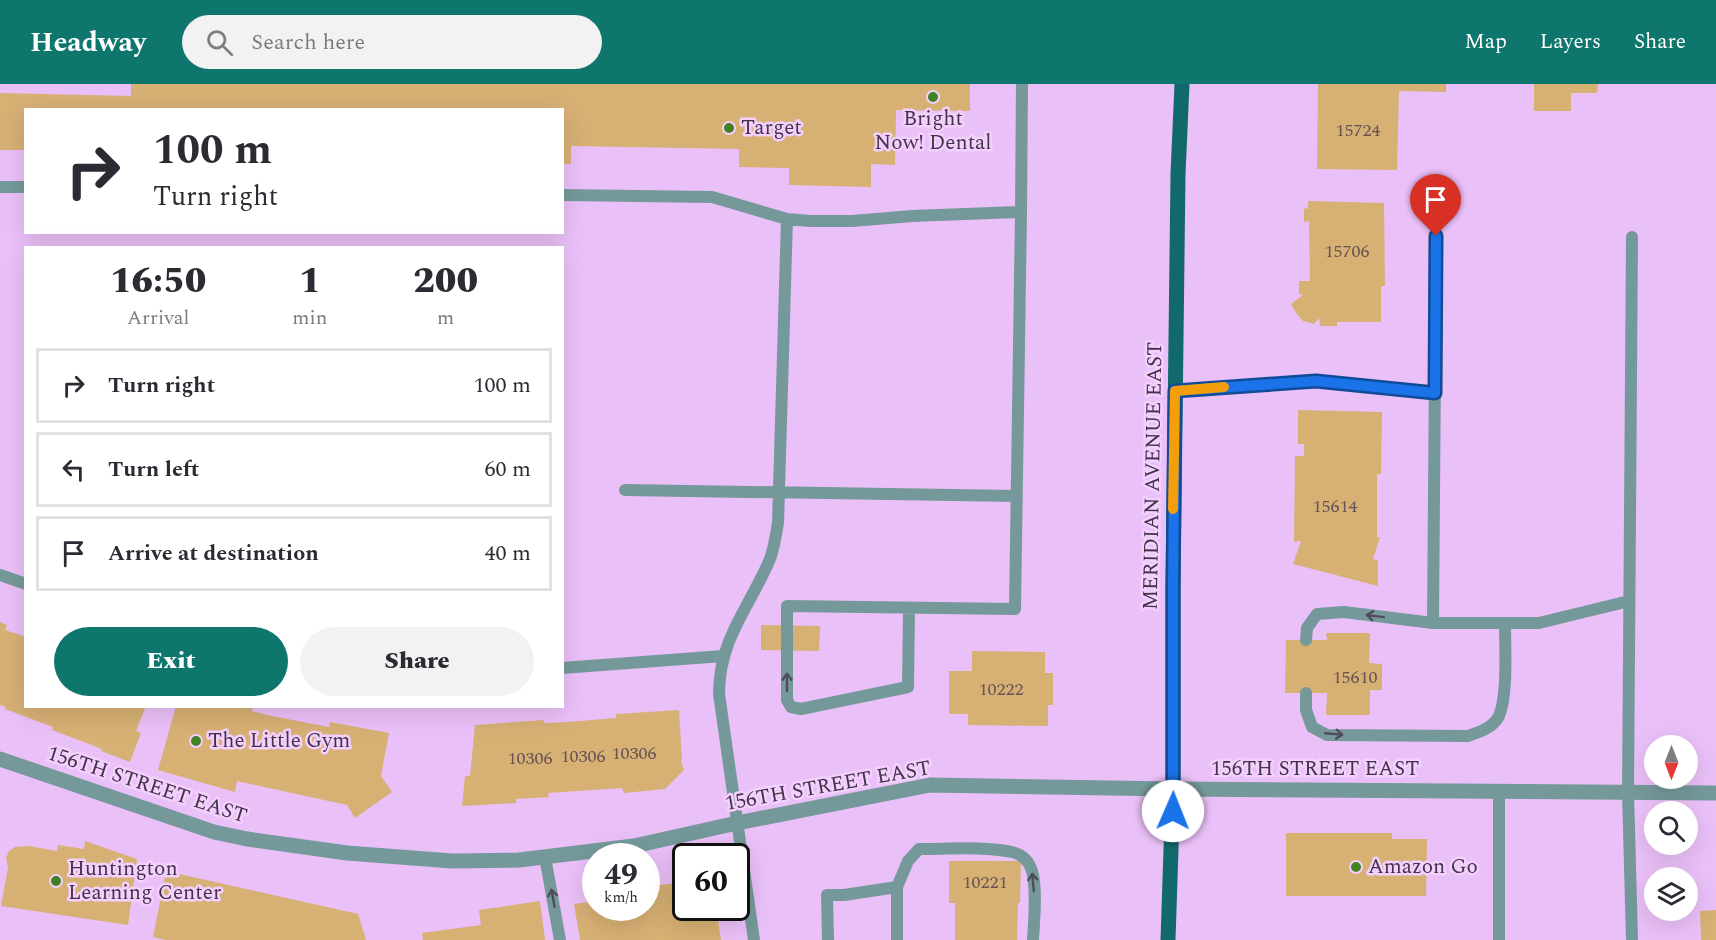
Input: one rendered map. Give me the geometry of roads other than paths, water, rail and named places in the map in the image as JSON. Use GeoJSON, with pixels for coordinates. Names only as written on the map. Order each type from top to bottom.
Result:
{"type":"FeatureCollection","features":[{"type":"Feature","properties":{"kind":"main road","name":"MERIDIAN AVENUE EAST"},"geometry":{"type":"LineString","coordinates":[[1168,940],[1173,789],[1175,391],[1178,174],[1182,84]]}},
{"type":"Feature","properties":{"kind":"street","name":"156TH STREET EAST"},"geometry":{"type":"LineString","coordinates":[[0,759],[214,832],[247,840],[347,853],[452,861],[519,860],[634,846],[930,785],[1716,793]]}},
{"type":"Feature","properties":{"kind":"lane"},"geometry":{"type":"LineString","coordinates":[[909,608],[908,687],[801,709],[791,707],[787,700],[787,606],[1015,609],[1022,84]]}},
{"type":"Feature","properties":{"kind":"lane"},"geometry":{"type":"LineString","coordinates":[[0,187],[24,187]]}},
{"type":"Feature","properties":{"kind":"lane"},"geometry":{"type":"LineString","coordinates":[[564,195],[712,197],[787,219],[810,221],[1021,212]]}},
{"type":"Feature","properties":{"kind":"lane"},"geometry":{"type":"LineString","coordinates":[[754,940],[719,694],[719,678],[723,656],[732,634],[770,559],[778,523],[787,219]]}},
{"type":"Feature","properties":{"kind":"lane"},"geometry":{"type":"LineString","coordinates":[[1433,623],[1436,236]]}},
{"type":"Feature","properties":{"kind":"lane"},"geometry":{"type":"LineString","coordinates":[[1632,237],[1628,792],[1632,940]]}},
{"type":"Feature","properties":{"kind":"lane"},"geometry":{"type":"LineString","coordinates":[[1175,391],[1316,381],[1435,393]]}},
{"type":"Feature","properties":{"kind":"lane"},"geometry":{"type":"LineString","coordinates":[[625,490],[1017,496]]}},
{"type":"Feature","properties":{"kind":"lane"},"geometry":{"type":"LineString","coordinates":[[0,574],[24,583]]}},
{"type":"Feature","properties":{"kind":"lane"},"geometry":{"type":"LineString","coordinates":[[1306,640],[1307,628],[1317,614],[1344,612],[1433,623],[1539,624],[1629,601]]}},
{"type":"Feature","properties":{"kind":"lane"},"geometry":{"type":"LineString","coordinates":[[1306,693],[1306,710],[1312,727],[1327,735],[1468,735],[1485,731],[1498,718],[1504,690],[1505,623]]}},
{"type":"Feature","properties":{"kind":"lane"},"geometry":{"type":"LineString","coordinates":[[564,668],[723,656]]}},
{"type":"Feature","properties":{"kind":"lane"},"geometry":{"type":"LineString","coordinates":[[1499,792],[1499,940]]}},
{"type":"Feature","properties":{"kind":"lane"},"geometry":{"type":"LineString","coordinates":[[897,940],[897,886],[908,861],[919,849],[977,849],[1013,852],[1023,856],[1034,878],[1033,940]]}},
{"type":"Feature","properties":{"kind":"lane"},"geometry":{"type":"LineString","coordinates":[[545,857],[560,940]]}},
{"type":"Feature","properties":{"kind":"lane"},"geometry":{"type":"LineString","coordinates":[[828,940],[826,895],[844,895],[897,886]]}},
{"type":"Feature","properties":{"kind":"place","name":"Bright Now! Dental"},"geometry":{"type":"Point","coordinates":[933,97]}},
{"type":"Feature","properties":{"kind":"place","name":"Target"},"geometry":{"type":"Point","coordinates":[729,128]}},
{"type":"Feature","properties":{"kind":"place","name":"The Little Gym"},"geometry":{"type":"Point","coordinates":[196,741]}},
{"type":"Feature","properties":{"kind":"place","name":"Amazon Go"},"geometry":{"type":"Point","coordinates":[1356,867]}},
{"type":"Feature","properties":{"kind":"place","name":"Huntington Learning Center"},"geometry":{"type":"Point","coordinates":[56,881]}}]}
